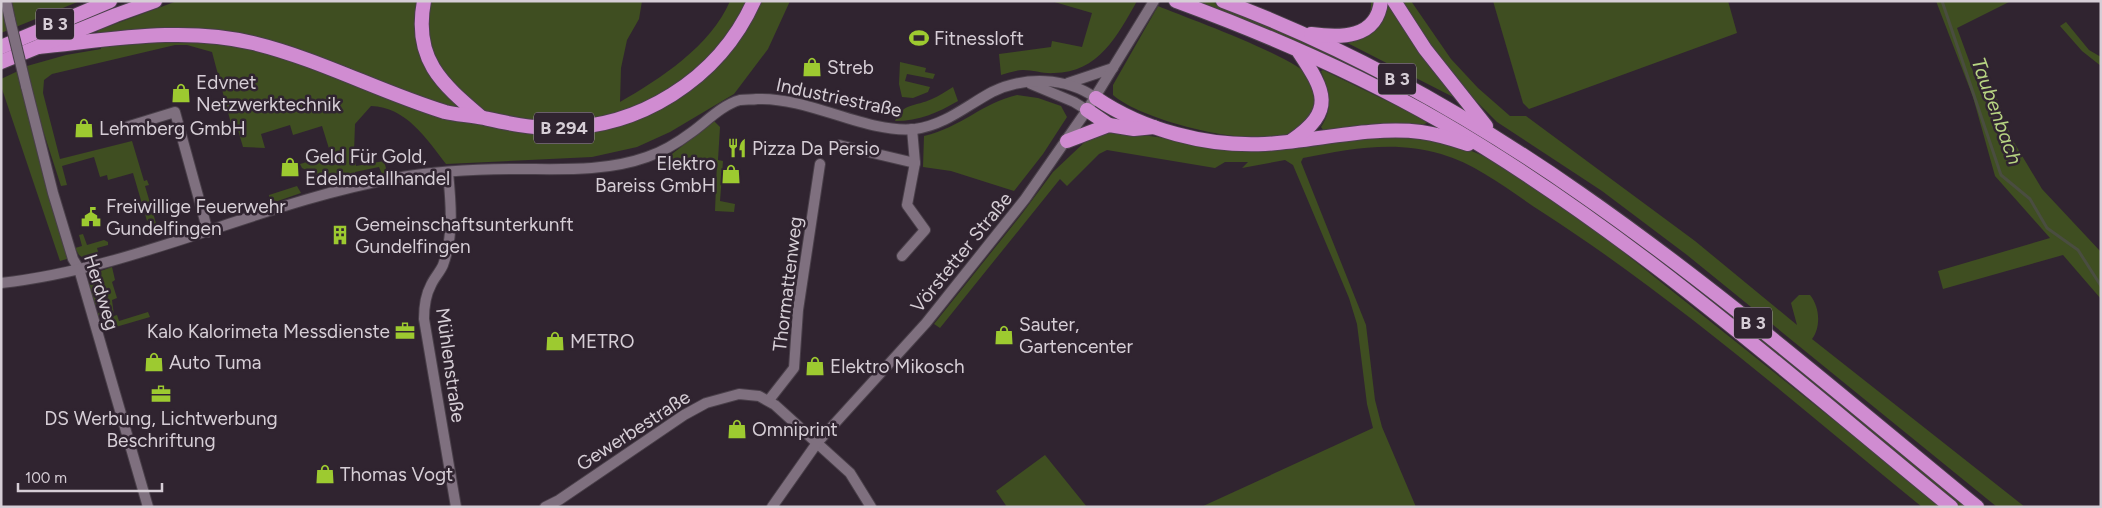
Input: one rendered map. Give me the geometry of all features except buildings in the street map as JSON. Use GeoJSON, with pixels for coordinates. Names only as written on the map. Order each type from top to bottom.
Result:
{"type":"FeatureCollection","features":[{"type":"Feature","properties":{"kind":"highway","name":"B 3"},"geometry":{"type":"LineString","coordinates":[[1,47],[110,1]]}},
{"type":"Feature","properties":{"kind":"highway","name":"B 3"},"geometry":{"type":"LineString","coordinates":[[1,62],[155,1]]}},
{"type":"Feature","properties":{"kind":"highway","name":"B 294"},"geometry":{"type":"LineString","coordinates":[[424,1],[421,27],[430,62],[441,82],[482,118],[521,126],[568,128],[602,124],[644,111],[668,98],[697,77],[720,53],[739,28],[754,1]]}},
{"type":"Feature","properties":{"kind":"highway","name":"B 3"},"geometry":{"type":"LineString","coordinates":[[1176,1],[1283,43],[1382,91],[1488,150],[1552,192],[1644,258],[1950,507]]}},
{"type":"Feature","properties":{"kind":"highway","name":"B 3"},"geometry":{"type":"LineString","coordinates":[[1223,1],[1297,31],[1388,75],[1493,134],[1583,193],[1661,250],[1977,507]]}},
{"type":"Feature","properties":{"kind":"highway"},"geometry":{"type":"LineString","coordinates":[[1297,31],[1337,37],[1362,32],[1376,18],[1380,1]]}},
{"type":"Feature","properties":{"kind":"highway"},"geometry":{"type":"LineString","coordinates":[[1394,1],[1425,49],[1493,134]]}},
{"type":"Feature","properties":{"kind":"highway"},"geometry":{"type":"LineString","coordinates":[[38,47],[177,34],[252,42],[307,59],[446,112],[482,118]]}},
{"type":"Feature","properties":{"kind":"highway"},"geometry":{"type":"LineString","coordinates":[[1290,142],[1317,120],[1323,103],[1319,84],[1299,52]]}},
{"type":"Feature","properties":{"kind":"highway"},"geometry":{"type":"LineString","coordinates":[[1096,98],[1109,107],[1154,127],[1216,142],[1249,144],[1290,142],[1388,131],[1419,132],[1442,136],[1488,150]]}},
{"type":"Feature","properties":{"kind":"highway"},"geometry":{"type":"LineString","coordinates":[[1088,110],[1109,125],[1134,129],[1154,127]]}},
{"type":"Feature","properties":{"kind":"highway"},"geometry":{"type":"LineString","coordinates":[[1067,141],[1109,125]]}},
{"type":"Feature","properties":{"kind":"street","name":"Herdweg"},"geometry":{"type":"LineString","coordinates":[[6,1],[53,193],[73,259],[79,269],[148,507]]}},
{"type":"Feature","properties":{"kind":"street","name":"Vörstetter Straße"},"geometry":{"type":"LineString","coordinates":[[772,507],[817,443],[926,323],[1025,199],[1096,98],[1154,1]]}},
{"type":"Feature","properties":{"kind":"street"},"geometry":{"type":"LineString","coordinates":[[1067,83],[1113,68]]}},
{"type":"Feature","properties":{"kind":"street","name":"Industriestraße"},"geometry":{"type":"LineString","coordinates":[[1,283],[51,277],[208,232],[298,202],[395,178],[468,170],[574,170],[648,157],[690,134],[713,115],[740,100],[769,98],[799,104],[888,128],[912,129],[932,126],[949,119],[1006,86],[1027,82],[1047,80],[1067,83],[1079,87],[1096,98]]}},
{"type":"Feature","properties":{"kind":"street"},"geometry":{"type":"LineString","coordinates":[[1027,82],[1088,110]]}},
{"type":"Feature","properties":{"kind":"street"},"geometry":{"type":"LineString","coordinates":[[123,128],[175,112],[208,232]]}},
{"type":"Feature","properties":{"kind":"street"},"geometry":{"type":"LineString","coordinates":[[902,256],[925,230],[907,205],[915,163],[912,129]]}},
{"type":"Feature","properties":{"kind":"street"},"geometry":{"type":"LineString","coordinates":[[839,145],[915,163]]}},
{"type":"Feature","properties":{"kind":"street","name":"Thormattenweg"},"geometry":{"type":"LineString","coordinates":[[769,400],[794,368],[798,310],[820,164]]}},
{"type":"Feature","properties":{"kind":"street","name":"Mühlenstraße"},"geometry":{"type":"LineString","coordinates":[[448,172],[451,209],[448,244],[442,266],[430,285],[424,304],[424,319],[456,507]]}},
{"type":"Feature","properties":{"kind":"street","name":"Gewerbestraße"},"geometry":{"type":"LineString","coordinates":[[545,507],[559,500],[706,403],[739,394],[759,396],[769,400],[850,473],[871,507]]}},
{"type":"Feature","properties":{"kind":"green space"},"geometry":{"type":"Polygon","coordinates":[[[1,1],[80,1],[1,33],[1,1]]]}},
{"type":"Feature","properties":{"kind":"green space"},"geometry":{"type":"Polygon","coordinates":[[[177,1],[642,1],[639,19],[627,40],[621,68],[620,102],[683,60],[710,33],[730,1],[790,1],[768,49],[734,94],[670,132],[637,147],[592,157],[446,164],[423,134],[405,118],[395,112],[371,106],[355,124],[354,152],[356,166],[384,161],[387,172],[382,174],[379,167],[355,172],[356,181],[335,184],[302,168],[300,164],[331,155],[322,126],[293,135],[290,125],[261,134],[265,148],[243,147],[238,130],[233,131],[212,52],[187,45],[175,45],[52,74],[44,80],[43,93],[60,159],[132,141],[144,181],[147,180],[149,185],[145,186],[158,230],[155,232],[151,220],[147,221],[133,173],[108,180],[107,175],[100,177],[94,157],[62,166],[67,185],[61,186],[30,90],[27,66],[66,55],[101,49],[97,32],[99,30],[177,1]]]}},
{"type":"Feature","properties":{"kind":"green space"},"geometry":{"type":"Polygon","coordinates":[[[1051,1],[1137,1],[1122,27],[1105,50],[1083,67],[1054,73],[1023,70],[1001,75],[999,54],[1051,47],[1052,41],[1082,47],[1092,13],[1051,1]]]}},
{"type":"Feature","properties":{"kind":"green space"},"geometry":{"type":"Polygon","coordinates":[[[1195,1],[1212,1],[1361,66],[1509,148],[1683,276],[1971,507],[1957,507],[1745,333],[1446,119],[1336,59],[1195,1]]]}},
{"type":"Feature","properties":{"kind":"green space"},"geometry":{"type":"Polygon","coordinates":[[[1371,1],[1411,1],[1451,59],[1478,88],[1510,116],[1526,116],[1695,241],[1797,325],[1791,303],[1799,295],[1810,295],[1816,305],[1818,317],[1817,329],[1812,339],[2025,507],[1997,507],[1687,255],[1602,191],[1497,122],[1477,102],[1461,101],[1320,29],[1354,27],[1367,18],[1371,1]]]}},
{"type":"Feature","properties":{"kind":"green space"},"geometry":{"type":"Polygon","coordinates":[[[1493,1],[1728,1],[1737,33],[1529,109],[1523,103],[1493,1]]]}},
{"type":"Feature","properties":{"kind":"green space"},"geometry":{"type":"Polygon","coordinates":[[[1936,1],[2011,1],[1957,28],[1978,85],[1996,96],[2012,139],[2042,189],[2101,252],[2101,299],[2063,255],[1943,289],[1938,271],[2050,238],[1995,176],[1973,97],[1936,1]]]}},
{"type":"Feature","properties":{"kind":"green space"},"geometry":{"type":"Polygon","coordinates":[[[1158,6],[1264,49],[1302,70],[1312,79],[1320,100],[1304,125],[1297,131],[1280,136],[1257,138],[1231,136],[1175,124],[1128,105],[1113,95],[1113,85],[1158,6]]]}},
{"type":"Feature","properties":{"kind":"green space"},"geometry":{"type":"Polygon","coordinates":[[[2066,22],[2089,50],[2101,57],[2101,66],[2082,51],[2060,26],[2066,22]]]}},
{"type":"Feature","properties":{"kind":"green space"},"geometry":{"type":"Polygon","coordinates":[[[900,62],[926,68],[925,72],[935,74],[933,79],[907,74],[905,81],[930,87],[928,92],[913,98],[902,97],[899,84],[900,62]]]}},
{"type":"Feature","properties":{"kind":"green space"},"geometry":{"type":"Polygon","coordinates":[[[1323,70],[1424,119],[1427,123],[1422,125],[1390,123],[1324,131],[1321,127],[1328,113],[1329,100],[1321,71],[1323,70]]]}},
{"type":"Feature","properties":{"kind":"green space"},"geometry":{"type":"Polygon","coordinates":[[[18,71],[70,258],[60,261],[1,86],[1,79],[18,71]]]}},
{"type":"Feature","properties":{"kind":"green space"},"geometry":{"type":"Polygon","coordinates":[[[953,87],[958,101],[928,116],[912,120],[895,121],[898,115],[906,108],[932,99],[953,87]]]}},
{"type":"Feature","properties":{"kind":"green space"},"geometry":{"type":"Polygon","coordinates":[[[1017,95],[1038,98],[1061,106],[1067,117],[1043,154],[1014,191],[951,171],[923,167],[924,136],[950,127],[993,104],[1017,95]]]}},
{"type":"Feature","properties":{"kind":"green space"},"geometry":{"type":"Polygon","coordinates":[[[714,121],[720,127],[718,160],[723,161],[720,201],[735,204],[734,212],[715,211],[717,163],[660,168],[658,165],[714,121]]]}},
{"type":"Feature","properties":{"kind":"green space"},"geometry":{"type":"Polygon","coordinates":[[[1114,131],[1200,143],[1416,135],[1465,148],[1490,159],[1573,214],[1617,247],[1943,507],[1922,507],[1689,317],[1592,246],[1481,171],[1441,154],[1424,150],[1406,147],[1372,147],[1303,158],[1301,162],[1366,325],[1375,400],[1382,427],[1416,507],[1201,507],[1373,428],[1367,404],[1357,324],[1349,298],[1293,165],[1285,160],[1242,168],[1248,162],[1225,162],[1215,168],[1107,150],[1099,154],[1067,186],[1060,179],[940,328],[934,324],[1053,172],[1088,139],[1099,134],[1114,131]]]}},
{"type":"Feature","properties":{"kind":"green space"},"geometry":{"type":"Polygon","coordinates":[[[297,186],[301,193],[269,204],[269,195],[297,186]]]}},
{"type":"Feature","properties":{"kind":"green space"},"geometry":{"type":"Polygon","coordinates":[[[83,234],[87,245],[104,240],[108,242],[108,245],[97,248],[99,255],[85,259],[79,255],[75,248],[82,246],[79,235],[83,234]]]}},
{"type":"Feature","properties":{"kind":"green space"},"geometry":{"type":"Polygon","coordinates":[[[112,267],[115,280],[112,282],[117,298],[112,300],[114,316],[117,315],[119,321],[148,312],[150,317],[102,331],[101,327],[109,324],[105,314],[97,316],[96,314],[104,311],[102,303],[93,305],[88,282],[95,273],[112,267]]]}},
{"type":"Feature","properties":{"kind":"green space"},"geometry":{"type":"Polygon","coordinates":[[[1045,455],[1087,507],[1007,507],[996,491],[1045,455]]]}},
{"type":"Feature","properties":{"kind":"waterway","name":"Taubenbach"},"geometry":{"type":"LineString","coordinates":[[1942,1],[2001,175],[2030,199],[2047,228],[2078,250],[2101,286]]}},
{"type":"Feature","properties":{"kind":"place","name":"Fitnessloft"},"geometry":{"type":"Point","coordinates":[919,38]}},
{"type":"Feature","properties":{"kind":"place","name":"Streb"},"geometry":{"type":"Point","coordinates":[812,67]}},
{"type":"Feature","properties":{"kind":"place","name":"Edvnet Netzwerktechnik"},"geometry":{"type":"Point","coordinates":[181,93]}},
{"type":"Feature","properties":{"kind":"place","name":"Lehmberg GmbH"},"geometry":{"type":"Point","coordinates":[84,128]}},
{"type":"Feature","properties":{"kind":"place","name":"Pizza Da Persio"},"geometry":{"type":"Point","coordinates":[737,148]}},
{"type":"Feature","properties":{"kind":"place","name":"Geld Für Gold, Edelmetallhandel"},"geometry":{"type":"Point","coordinates":[290,167]}},
{"type":"Feature","properties":{"kind":"place","name":"Elektro Bareiss GmbH"},"geometry":{"type":"Point","coordinates":[731,174]}},
{"type":"Feature","properties":{"kind":"place","name":"Freiwillige Feuerwehr Gundelfingen"},"geometry":{"type":"Point","coordinates":[91,217]}},
{"type":"Feature","properties":{"kind":"place","name":"Gemeinschaftsunterkunft Gundelfingen"},"geometry":{"type":"Point","coordinates":[340,235]}},
{"type":"Feature","properties":{"kind":"place","name":"Kalo Kalorimeta Messdienste"},"geometry":{"type":"Point","coordinates":[405,331]}},
{"type":"Feature","properties":{"kind":"place","name":"Sauter, Gartencenter"},"geometry":{"type":"Point","coordinates":[1004,335]}},
{"type":"Feature","properties":{"kind":"place","name":"METRO"},"geometry":{"type":"Point","coordinates":[555,341]}},
{"type":"Feature","properties":{"kind":"place","name":"Auto Tuma"},"geometry":{"type":"Point","coordinates":[154,362]}},
{"type":"Feature","properties":{"kind":"place","name":"Elektro Mikosch"},"geometry":{"type":"Point","coordinates":[815,366]}},
{"type":"Feature","properties":{"kind":"place","name":"DS Werbung, Lichtwerbung Beschriftung"},"geometry":{"type":"Point","coordinates":[161,394]}},
{"type":"Feature","properties":{"kind":"place","name":"Omniprint"},"geometry":{"type":"Point","coordinates":[737,429]}},
{"type":"Feature","properties":{"kind":"place","name":"Thomas Vogt"},"geometry":{"type":"Point","coordinates":[325,474]}}]}
